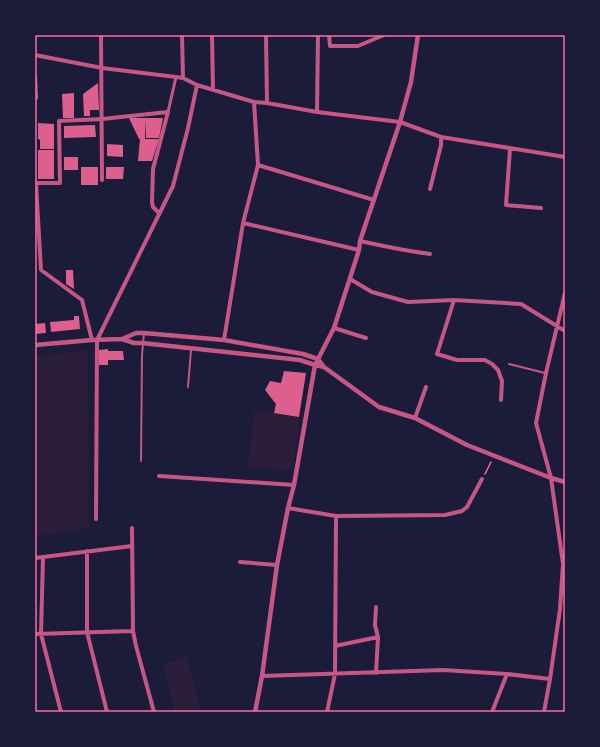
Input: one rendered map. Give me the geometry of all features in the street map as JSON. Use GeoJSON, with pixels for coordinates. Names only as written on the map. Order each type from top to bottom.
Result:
{"type":"FeatureCollection","features":[{"type":"Feature","properties":{"kind":"street"},"geometry":{"type":"LineString","coordinates":[[101,35],[102,180]]}},
{"type":"Feature","properties":{"kind":"street"},"geometry":{"type":"LineString","coordinates":[[182,35],[183,78]]}},
{"type":"Feature","properties":{"kind":"street"},"geometry":{"type":"LineString","coordinates":[[212,35],[213,90]]}},
{"type":"Feature","properties":{"kind":"street"},"geometry":{"type":"LineString","coordinates":[[266,35],[267,103]]}},
{"type":"Feature","properties":{"kind":"street"},"geometry":{"type":"LineString","coordinates":[[317,112],[318,35]]}},
{"type":"Feature","properties":{"kind":"street"},"geometry":{"type":"LineString","coordinates":[[330,35],[330,46],[358,46],[373,37],[384,35]]}},
{"type":"Feature","properties":{"kind":"street"},"geometry":{"type":"LineString","coordinates":[[255,712],[262,676],[277,565],[294,485],[315,365],[334,328],[359,250],[360,241],[400,122],[411,82],[418,35]]}},
{"type":"Feature","properties":{"kind":"street"},"geometry":{"type":"LineString","coordinates":[[35,55],[102,68],[183,78],[197,85],[254,102],[317,112],[400,122],[441,137],[565,157]]}},
{"type":"Feature","properties":{"kind":"street"},"geometry":{"type":"LineString","coordinates":[[35,75],[36,98]]}},
{"type":"Feature","properties":{"kind":"street"},"geometry":{"type":"LineString","coordinates":[[159,213],[153,208],[152,202],[153,169],[176,77]]}},
{"type":"Feature","properties":{"kind":"street"},"geometry":{"type":"LineString","coordinates":[[94,340],[173,186],[197,85]]}},
{"type":"Feature","properties":{"kind":"street"},"geometry":{"type":"LineString","coordinates":[[224,340],[243,222],[258,165],[254,102]]}},
{"type":"Feature","properties":{"kind":"street"},"geometry":{"type":"LineString","coordinates":[[96,519],[94,340],[82,300],[41,270],[36,183],[60,183],[59,121],[102,119],[168,112]]}},
{"type":"Feature","properties":{"kind":"street"},"geometry":{"type":"LineString","coordinates":[[430,189],[441,145],[441,137]]}},
{"type":"Feature","properties":{"kind":"street"},"geometry":{"type":"LineString","coordinates":[[510,149],[506,205],[541,208]]}},
{"type":"Feature","properties":{"kind":"street"},"geometry":{"type":"LineString","coordinates":[[258,165],[374,200]]}},
{"type":"Feature","properties":{"kind":"street"},"geometry":{"type":"LineString","coordinates":[[243,222],[359,250]]}},
{"type":"Feature","properties":{"kind":"street"},"geometry":{"type":"LineString","coordinates":[[360,241],[430,254]]}},
{"type":"Feature","properties":{"kind":"street"},"geometry":{"type":"LineString","coordinates":[[350,280],[372,292],[408,302],[454,300],[521,304],[565,331]]}},
{"type":"Feature","properties":{"kind":"street"},"geometry":{"type":"LineString","coordinates":[[544,712],[560,609],[563,564],[551,478],[536,423],[565,293]]}},
{"type":"Feature","properties":{"kind":"street"},"geometry":{"type":"LineString","coordinates":[[454,300],[437,354],[457,360],[485,360],[492,364],[498,370],[502,381],[501,400]]}},
{"type":"Feature","properties":{"kind":"street"},"geometry":{"type":"LineString","coordinates":[[334,328],[366,338]]}},
{"type":"Feature","properties":{"kind":"street"},"geometry":{"type":"LineString","coordinates":[[122,339],[136,333],[144,333],[224,340],[302,354],[318,359],[324,367],[379,407],[415,418],[467,445],[551,478],[565,482]]}},
{"type":"Feature","properties":{"kind":"street"},"geometry":{"type":"LineString","coordinates":[[35,345],[122,339],[134,343],[300,360],[324,367]]}},
{"type":"Feature","properties":{"kind":"street"},"geometry":{"type":"LineString","coordinates":[[415,418],[426,387]]}},
{"type":"Feature","properties":{"kind":"street"},"geometry":{"type":"LineString","coordinates":[[159,476],[294,485]]}},
{"type":"Feature","properties":{"kind":"street"},"geometry":{"type":"LineString","coordinates":[[288,508],[336,516],[445,515],[462,511],[467,507],[482,479]]}},
{"type":"Feature","properties":{"kind":"street"},"geometry":{"type":"LineString","coordinates":[[327,712],[335,674],[336,516]]}},
{"type":"Feature","properties":{"kind":"street"},"geometry":{"type":"LineString","coordinates":[[132,528],[133,630],[154,712]]}},
{"type":"Feature","properties":{"kind":"street"},"geometry":{"type":"LineString","coordinates":[[35,558],[132,546]]}},
{"type":"Feature","properties":{"kind":"street"},"geometry":{"type":"LineString","coordinates":[[87,551],[87,632],[108,712]]}},
{"type":"Feature","properties":{"kind":"street"},"geometry":{"type":"LineString","coordinates":[[43,557],[42,634],[60,712]]}},
{"type":"Feature","properties":{"kind":"street"},"geometry":{"type":"LineString","coordinates":[[240,562],[277,565]]}},
{"type":"Feature","properties":{"kind":"street"},"geometry":{"type":"LineString","coordinates":[[376,607],[375,625],[378,637],[376,673]]}},
{"type":"Feature","properties":{"kind":"street"},"geometry":{"type":"LineString","coordinates":[[35,634],[133,630]]}},
{"type":"Feature","properties":{"kind":"street"},"geometry":{"type":"LineString","coordinates":[[335,646],[378,637]]}},
{"type":"Feature","properties":{"kind":"street"},"geometry":{"type":"LineString","coordinates":[[262,676],[443,670],[508,674],[550,679]]}},
{"type":"Feature","properties":{"kind":"street"},"geometry":{"type":"LineString","coordinates":[[492,712],[508,674]]}},
{"type":"Feature","properties":{"kind":"lane"},"geometry":{"type":"LineString","coordinates":[[141,461],[142,343],[144,333]]}},
{"type":"Feature","properties":{"kind":"lane"},"geometry":{"type":"LineString","coordinates":[[188,387],[191,348]]}},
{"type":"Feature","properties":{"kind":"lane"},"geometry":{"type":"LineString","coordinates":[[509,364],[546,373]]}},
{"type":"Feature","properties":{"kind":"path"},"geometry":{"type":"LineString","coordinates":[[482,479],[494,456]]}},
{"type":"Feature","properties":{"kind":"shaded area"},"geometry":{"type":"Polygon","coordinates":[[[88,350],[89,528],[35,536],[35,356],[88,350]]]}},
{"type":"Feature","properties":{"kind":"shaded area"},"geometry":{"type":"Polygon","coordinates":[[[255,410],[299,417],[293,471],[247,467],[255,410]]]}},
{"type":"Feature","properties":{"kind":"shaded area"},"geometry":{"type":"Polygon","coordinates":[[[186,656],[201,710],[195,712],[175,712],[163,665],[186,656]]]}},
{"type":"Feature","properties":{"kind":"building"},"geometry":{"type":"Polygon","coordinates":[[[98,83],[99,110],[90,110],[90,116],[84,116],[83,94],[98,83]]]}},
{"type":"Feature","properties":{"kind":"building"},"geometry":{"type":"Polygon","coordinates":[[[74,93],[74,118],[63,118],[62,94],[74,93]]]}},
{"type":"Feature","properties":{"kind":"building"},"geometry":{"type":"Polygon","coordinates":[[[129,118],[146,118],[145,139],[139,139],[129,118]]]}},
{"type":"Feature","properties":{"kind":"building"},"geometry":{"type":"Polygon","coordinates":[[[146,118],[163,118],[159,138],[146,138],[146,118]]]}},
{"type":"Feature","properties":{"kind":"building"},"geometry":{"type":"Polygon","coordinates":[[[38,123],[54,124],[54,149],[40,149],[40,140],[38,139],[38,123]]]}},
{"type":"Feature","properties":{"kind":"building"},"geometry":{"type":"Polygon","coordinates":[[[95,125],[96,137],[64,138],[64,126],[95,125]]]}},
{"type":"Feature","properties":{"kind":"building"},"geometry":{"type":"Polygon","coordinates":[[[140,139],[159,139],[152,161],[138,161],[140,139]]]}},
{"type":"Feature","properties":{"kind":"building"},"geometry":{"type":"Polygon","coordinates":[[[107,144],[123,145],[123,157],[107,156],[107,144]]]}},
{"type":"Feature","properties":{"kind":"building"},"geometry":{"type":"Polygon","coordinates":[[[38,150],[54,150],[54,179],[38,179],[38,150]]]}},
{"type":"Feature","properties":{"kind":"building"},"geometry":{"type":"Polygon","coordinates":[[[64,157],[78,157],[78,170],[64,170],[64,157]]]}},
{"type":"Feature","properties":{"kind":"building"},"geometry":{"type":"Polygon","coordinates":[[[81,167],[98,167],[98,185],[81,185],[81,167]]]}},
{"type":"Feature","properties":{"kind":"building"},"geometry":{"type":"Polygon","coordinates":[[[106,167],[124,167],[123,179],[106,179],[106,167]]]}},
{"type":"Feature","properties":{"kind":"building"},"geometry":{"type":"Polygon","coordinates":[[[66,270],[73,270],[74,289],[66,284],[66,270]]]}},
{"type":"Feature","properties":{"kind":"building"},"geometry":{"type":"Polygon","coordinates":[[[74,316],[79,316],[80,329],[51,332],[50,322],[74,320],[74,316]]]}},
{"type":"Feature","properties":{"kind":"building"},"geometry":{"type":"Polygon","coordinates":[[[45,323],[46,333],[35,334],[35,324],[45,323]]]}},
{"type":"Feature","properties":{"kind":"building"},"geometry":{"type":"Polygon","coordinates":[[[108,349],[108,351],[123,351],[124,360],[108,360],[108,365],[99,365],[99,350],[108,349]]]}},
{"type":"Feature","properties":{"kind":"building"},"geometry":{"type":"Polygon","coordinates":[[[284,371],[306,373],[299,417],[274,413],[276,404],[265,390],[270,381],[281,383],[284,371]]]}}]}
